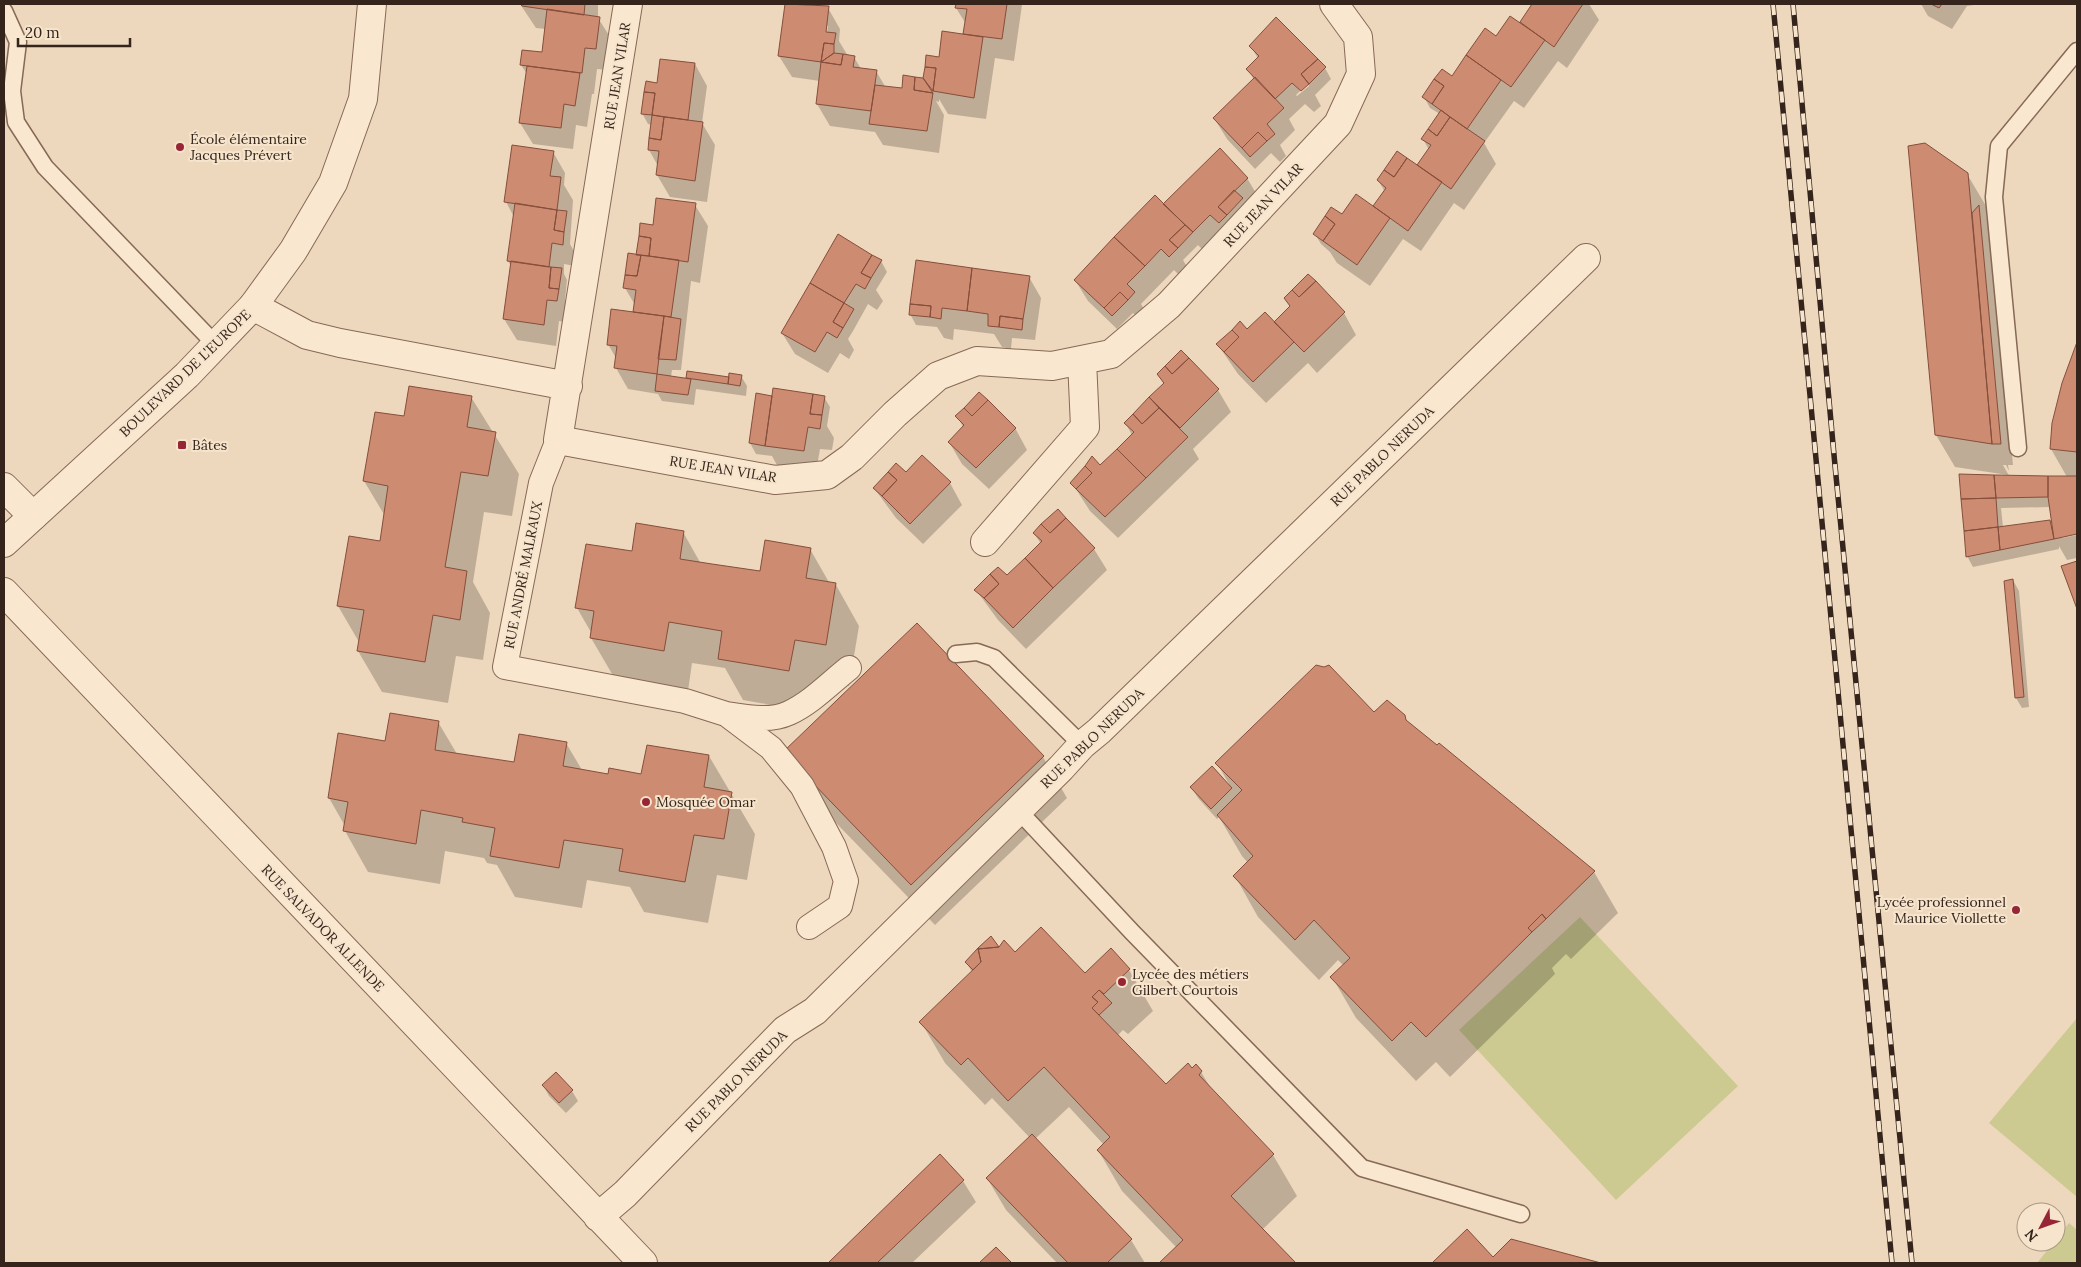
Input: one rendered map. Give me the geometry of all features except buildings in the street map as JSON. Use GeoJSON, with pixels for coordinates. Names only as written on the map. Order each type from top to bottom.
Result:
{"type":"FeatureCollection","features":[{"type":"Feature","properties":{"kind":"street","name":"BOULEVARD DE L'EUROPE"},"geometry":{"type":"LineString","coordinates":[[4,544],[216,345],[253,306],[293,251],[333,183],[363,99],[372,4]]}},
{"type":"Feature","properties":{"kind":"street","name":"RUE JEAN VILAR"},"geometry":{"type":"LineString","coordinates":[[628,4],[558,440],[775,480],[827,475],[852,457],[894,414],[938,376],[977,361],[1052,366],[1111,354],[1169,305],[1338,124],[1361,74],[1358,37],[1334,4]]}},
{"type":"Feature","properties":{"kind":"street","name":"RUE PABLO NERUDA"},"geometry":{"type":"LineString","coordinates":[[598,1217],[625,1194],[785,1030],[815,1011],[1082,745],[1586,258]]}},
{"type":"Feature","properties":{"kind":"street"},"geometry":{"type":"LineString","coordinates":[[253,306],[307,334],[340,343],[568,386]]}},
{"type":"Feature","properties":{"kind":"street"},"geometry":{"type":"LineString","coordinates":[[985,542],[1085,427],[1082,360]]}},
{"type":"Feature","properties":{"kind":"street","name":"RUE ANDRÉ MALRAUX"},"geometry":{"type":"LineString","coordinates":[[558,440],[541,483],[505,667],[685,700],[726,714],[758,718],[788,714],[811,700],[849,668]]}},
{"type":"Feature","properties":{"kind":"street"},"geometry":{"type":"LineString","coordinates":[[4,486],[33,516]]}},
{"type":"Feature","properties":{"kind":"street","name":"RUE SALVADOR ALLENDE"},"geometry":{"type":"LineString","coordinates":[[4,592],[643,1263]]}},
{"type":"Feature","properties":{"kind":"street","name":"RUE ANDRÉ MALRAUX"},"geometry":{"type":"LineString","coordinates":[[726,714],[771,748],[802,786],[834,847],[846,881],[840,906],[809,927]]}},
{"type":"Feature","properties":{"kind":"lane"},"geometry":{"type":"LineString","coordinates":[[4,11],[18,42],[12,91],[16,122],[44,167],[216,345]]}},
{"type":"Feature","properties":{"kind":"lane"},"geometry":{"type":"LineString","coordinates":[[2018,448],[1994,197],[1999,146],[2077,51]]}},
{"type":"Feature","properties":{"kind":"lane"},"geometry":{"type":"LineString","coordinates":[[956,654],[977,652],[994,658],[1082,745]]}},
{"type":"Feature","properties":{"kind":"lane"},"geometry":{"type":"LineString","coordinates":[[1017,810],[1132,932],[1362,1168],[1521,1214]]}},
{"type":"Feature","properties":{"kind":"shaded area"},"geometry":{"type":"Polygon","coordinates":[[[1580,917],[1738,1086],[1616,1200],[1459,1030],[1580,917]]]}},
{"type":"Feature","properties":{"kind":"shaded area"},"geometry":{"type":"Polygon","coordinates":[[[2077,1018],[2077,1197],[1989,1123],[2077,1018]]]}},
{"type":"Feature","properties":{"kind":"shaded area"},"geometry":{"type":"Polygon","coordinates":[[[2069,1223],[2077,1230],[2077,1263],[2037,1263],[2046,1252],[2066,1252],[2066,1227],[2069,1223]]]}},
{"type":"Feature","properties":{"kind":"railway"},"geometry":{"type":"LineString","coordinates":[[1773,4],[1892,1263]]}},
{"type":"Feature","properties":{"kind":"railway"},"geometry":{"type":"LineString","coordinates":[[1793,4],[1834,455],[1912,1263]]}},
{"type":"Feature","properties":{"kind":"place","name":"École élémentaire Jacques Prévert"},"geometry":{"type":"Point","coordinates":[180,147]}},
{"type":"Feature","properties":{"kind":"place","name":"Bâtes"},"geometry":{"type":"Point","coordinates":[182,445]}},
{"type":"Feature","properties":{"kind":"place","name":"Mosquée Omar"},"geometry":{"type":"Point","coordinates":[646,802]}},
{"type":"Feature","properties":{"kind":"place","name":"Lycée professionnel Maurice Viollette"},"geometry":{"type":"Point","coordinates":[2016,910]}},
{"type":"Feature","properties":{"kind":"place","name":"Lycée des métiers Gilbert Courtois"},"geometry":{"type":"Point","coordinates":[1122,982]}}]}
